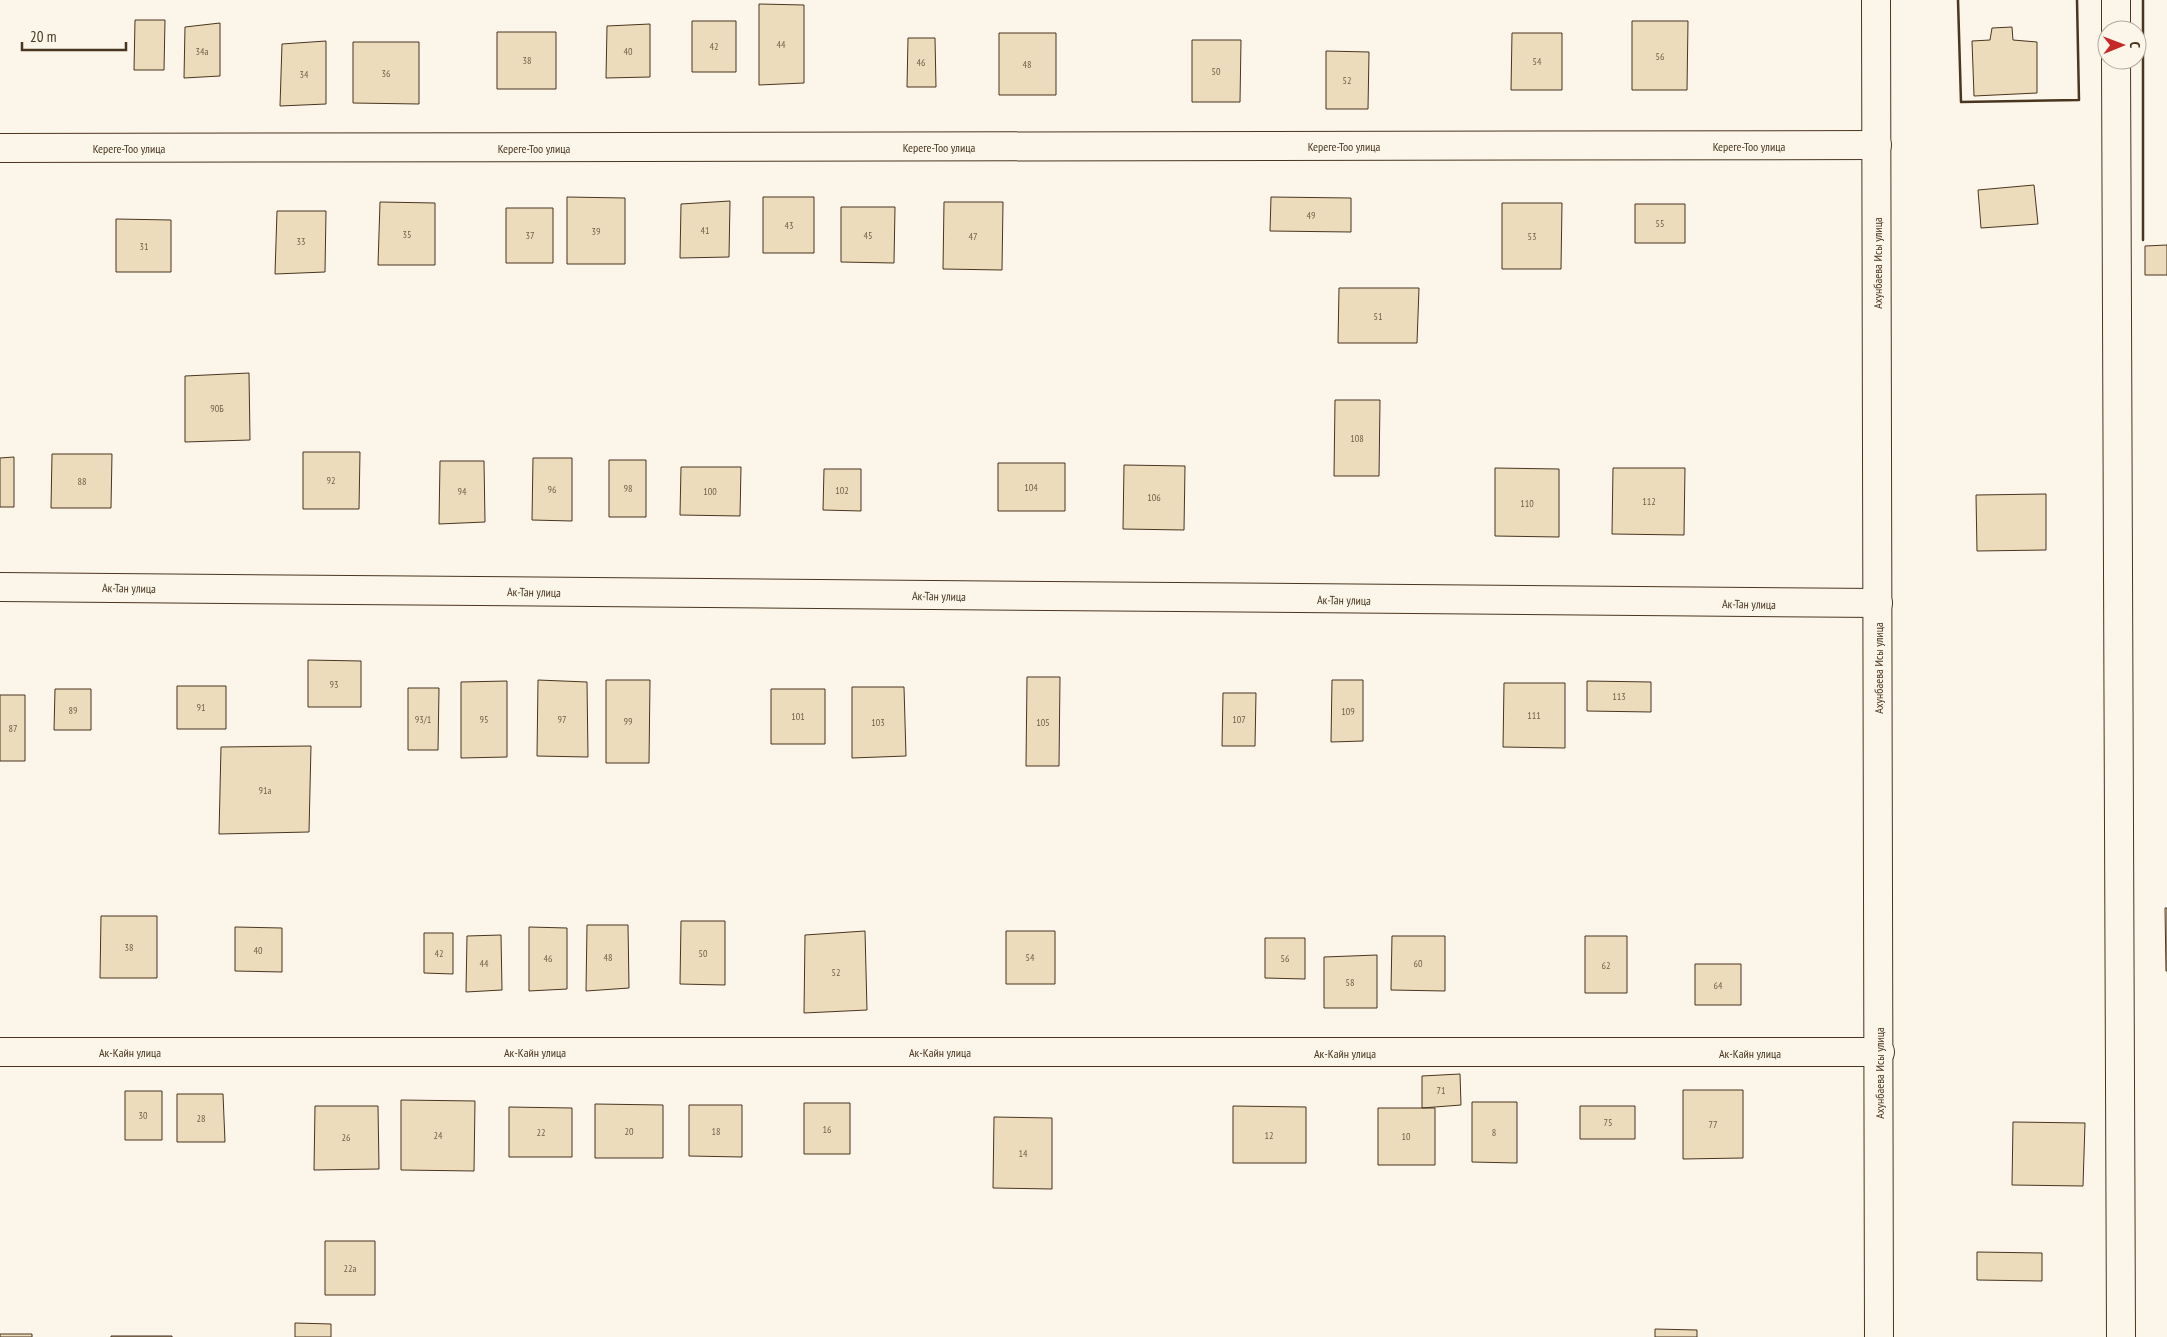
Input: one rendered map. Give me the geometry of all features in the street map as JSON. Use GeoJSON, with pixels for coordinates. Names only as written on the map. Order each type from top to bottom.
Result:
{"type":"FeatureCollection","features":[{"type":"Feature","properties":{"kind":"street","name":"Ахунбаева Исы улица"},"geometry":{"type":"LineString","coordinates":[[1876,0],[1880,1052],[1879,1337]]}},
{"type":"Feature","properties":{"kind":"street"},"geometry":{"type":"LineString","coordinates":[[2116,0],[2116,20]]}},
{"type":"Feature","properties":{"kind":"street"},"geometry":{"type":"LineString","coordinates":[[2116,70],[2121,1337]]}},
{"type":"Feature","properties":{"kind":"street","name":"Кереге-Тоо улица"},"geometry":{"type":"LineString","coordinates":[[0,148],[1877,145]]}},
{"type":"Feature","properties":{"kind":"street","name":"Ак-Тан улица"},"geometry":{"type":"LineString","coordinates":[[0,587],[1878,603]]}},
{"type":"Feature","properties":{"kind":"street","name":"Ак-Кайн улица"},"geometry":{"type":"LineString","coordinates":[[0,1052],[1880,1052]]}},
{"type":"Feature","properties":{"kind":"building"},"geometry":{"type":"Polygon","coordinates":[[[759,4],[804,5],[804,83],[759,85],[759,4]]]}},
{"type":"Feature","properties":{"kind":"building"},"geometry":{"type":"Polygon","coordinates":[[[135,20],[165,20],[164,70],[134,70],[135,20]]]}},
{"type":"Feature","properties":{"kind":"building"},"geometry":{"type":"Polygon","coordinates":[[[692,21],[736,21],[736,72],[692,72],[692,21]]]}},
{"type":"Feature","properties":{"kind":"building"},"geometry":{"type":"Polygon","coordinates":[[[1632,21],[1688,21],[1687,90],[1632,90],[1632,21]]]}},
{"type":"Feature","properties":{"kind":"building"},"geometry":{"type":"Polygon","coordinates":[[[220,23],[220,76],[184,78],[185,27],[220,23]]]}},
{"type":"Feature","properties":{"kind":"building"},"geometry":{"type":"Polygon","coordinates":[[[650,24],[650,77],[606,78],[607,26],[650,24]]]}},
{"type":"Feature","properties":{"kind":"building"},"geometry":{"type":"Polygon","coordinates":[[[2012,27],[2013,40],[2037,42],[2037,93],[1974,96],[1972,41],[1990,40],[1992,28],[2012,27]]]}},
{"type":"Feature","properties":{"kind":"building"},"geometry":{"type":"Polygon","coordinates":[[[497,32],[556,32],[556,89],[497,89],[497,32]]]}},
{"type":"Feature","properties":{"kind":"building"},"geometry":{"type":"Polygon","coordinates":[[[999,33],[1056,33],[1056,95],[999,95],[999,33]]]}},
{"type":"Feature","properties":{"kind":"building"},"geometry":{"type":"Polygon","coordinates":[[[1512,33],[1562,33],[1562,90],[1511,90],[1512,33]]]}},
{"type":"Feature","properties":{"kind":"building"},"geometry":{"type":"Polygon","coordinates":[[[908,38],[935,38],[936,87],[907,87],[908,38]]]}},
{"type":"Feature","properties":{"kind":"building"},"geometry":{"type":"Polygon","coordinates":[[[1192,40],[1241,40],[1240,102],[1192,102],[1192,40]]]}},
{"type":"Feature","properties":{"kind":"building"},"geometry":{"type":"Polygon","coordinates":[[[326,41],[326,104],[280,106],[282,44],[326,41]]]}},
{"type":"Feature","properties":{"kind":"building"},"geometry":{"type":"Polygon","coordinates":[[[353,42],[419,42],[419,104],[353,103],[353,42]]]}},
{"type":"Feature","properties":{"kind":"building"},"geometry":{"type":"Polygon","coordinates":[[[1326,51],[1369,52],[1368,109],[1326,109],[1326,51]]]}},
{"type":"Feature","properties":{"kind":"building"},"geometry":{"type":"Polygon","coordinates":[[[2034,185],[2038,224],[1981,228],[1978,190],[2034,185]]]}},
{"type":"Feature","properties":{"kind":"building"},"geometry":{"type":"Polygon","coordinates":[[[567,197],[625,198],[625,264],[567,264],[567,197]]]}},
{"type":"Feature","properties":{"kind":"building"},"geometry":{"type":"Polygon","coordinates":[[[763,197],[814,197],[814,253],[763,253],[763,197]]]}},
{"type":"Feature","properties":{"kind":"building"},"geometry":{"type":"Polygon","coordinates":[[[1271,197],[1351,198],[1351,232],[1270,231],[1271,197]]]}},
{"type":"Feature","properties":{"kind":"building"},"geometry":{"type":"Polygon","coordinates":[[[730,201],[729,257],[680,258],[681,204],[730,201]]]}},
{"type":"Feature","properties":{"kind":"building"},"geometry":{"type":"Polygon","coordinates":[[[380,202],[435,203],[435,265],[378,265],[380,202]]]}},
{"type":"Feature","properties":{"kind":"building"},"geometry":{"type":"Polygon","coordinates":[[[944,202],[1003,202],[1002,270],[943,269],[944,202]]]}},
{"type":"Feature","properties":{"kind":"building"},"geometry":{"type":"Polygon","coordinates":[[[1502,203],[1562,203],[1561,269],[1502,269],[1502,203]]]}},
{"type":"Feature","properties":{"kind":"building"},"geometry":{"type":"Polygon","coordinates":[[[1635,204],[1685,204],[1685,243],[1635,243],[1635,204]]]}},
{"type":"Feature","properties":{"kind":"building"},"geometry":{"type":"Polygon","coordinates":[[[841,207],[895,207],[894,263],[841,262],[841,207]]]}},
{"type":"Feature","properties":{"kind":"building"},"geometry":{"type":"Polygon","coordinates":[[[506,208],[553,208],[553,263],[506,263],[506,208]]]}},
{"type":"Feature","properties":{"kind":"building"},"geometry":{"type":"Polygon","coordinates":[[[277,211],[326,211],[325,272],[275,274],[277,211]]]}},
{"type":"Feature","properties":{"kind":"building"},"geometry":{"type":"Polygon","coordinates":[[[116,219],[171,220],[171,272],[116,272],[116,219]]]}},
{"type":"Feature","properties":{"kind":"building"},"geometry":{"type":"Polygon","coordinates":[[[2167,245],[2167,275],[2145,275],[2145,246],[2167,245]]]}},
{"type":"Feature","properties":{"kind":"building"},"geometry":{"type":"Polygon","coordinates":[[[1339,288],[1419,288],[1417,343],[1338,343],[1339,288]]]}},
{"type":"Feature","properties":{"kind":"building"},"geometry":{"type":"Polygon","coordinates":[[[249,373],[250,440],[185,442],[185,376],[249,373]]]}},
{"type":"Feature","properties":{"kind":"building"},"geometry":{"type":"Polygon","coordinates":[[[1335,400],[1380,400],[1379,476],[1334,476],[1335,400]]]}},
{"type":"Feature","properties":{"kind":"building"},"geometry":{"type":"Polygon","coordinates":[[[303,452],[360,452],[359,509],[303,509],[303,452]]]}},
{"type":"Feature","properties":{"kind":"building"},"geometry":{"type":"Polygon","coordinates":[[[52,454],[112,454],[111,508],[51,508],[52,454]]]}},
{"type":"Feature","properties":{"kind":"building"},"geometry":{"type":"Polygon","coordinates":[[[14,457],[14,507],[0,507],[0,458],[14,457]]]}},
{"type":"Feature","properties":{"kind":"building"},"geometry":{"type":"Polygon","coordinates":[[[533,458],[572,458],[572,521],[532,520],[533,458]]]}},
{"type":"Feature","properties":{"kind":"building"},"geometry":{"type":"Polygon","coordinates":[[[609,460],[646,460],[646,517],[609,517],[609,460]]]}},
{"type":"Feature","properties":{"kind":"building"},"geometry":{"type":"Polygon","coordinates":[[[440,461],[484,461],[485,522],[439,524],[440,461]]]}},
{"type":"Feature","properties":{"kind":"building"},"geometry":{"type":"Polygon","coordinates":[[[998,463],[1065,463],[1065,511],[998,511],[998,463]]]}},
{"type":"Feature","properties":{"kind":"building"},"geometry":{"type":"Polygon","coordinates":[[[1124,465],[1185,466],[1184,530],[1123,529],[1124,465]]]}},
{"type":"Feature","properties":{"kind":"building"},"geometry":{"type":"Polygon","coordinates":[[[681,467],[741,467],[740,516],[680,515],[681,467]]]}},
{"type":"Feature","properties":{"kind":"building"},"geometry":{"type":"Polygon","coordinates":[[[1495,468],[1559,469],[1559,537],[1495,536],[1495,468]]]}},
{"type":"Feature","properties":{"kind":"building"},"geometry":{"type":"Polygon","coordinates":[[[1613,468],[1685,468],[1684,535],[1612,534],[1613,468]]]}},
{"type":"Feature","properties":{"kind":"building"},"geometry":{"type":"Polygon","coordinates":[[[824,469],[861,469],[861,511],[823,510],[824,469]]]}},
{"type":"Feature","properties":{"kind":"building"},"geometry":{"type":"Polygon","coordinates":[[[2046,494],[2046,550],[1977,551],[1976,495],[2046,494]]]}},
{"type":"Feature","properties":{"kind":"building"},"geometry":{"type":"Polygon","coordinates":[[[308,660],[361,661],[361,707],[308,707],[308,660]]]}},
{"type":"Feature","properties":{"kind":"building"},"geometry":{"type":"Polygon","coordinates":[[[1027,677],[1060,677],[1059,766],[1026,766],[1027,677]]]}},
{"type":"Feature","properties":{"kind":"building"},"geometry":{"type":"Polygon","coordinates":[[[538,680],[587,682],[588,757],[537,756],[538,680]]]}},
{"type":"Feature","properties":{"kind":"building"},"geometry":{"type":"Polygon","coordinates":[[[606,680],[650,680],[649,763],[606,763],[606,680]]]}},
{"type":"Feature","properties":{"kind":"building"},"geometry":{"type":"Polygon","coordinates":[[[1332,680],[1363,680],[1363,741],[1331,742],[1332,680]]]}},
{"type":"Feature","properties":{"kind":"building"},"geometry":{"type":"Polygon","coordinates":[[[507,681],[507,757],[461,758],[461,682],[507,681]]]}},
{"type":"Feature","properties":{"kind":"building"},"geometry":{"type":"Polygon","coordinates":[[[1587,681],[1651,682],[1651,712],[1587,711],[1587,681]]]}},
{"type":"Feature","properties":{"kind":"building"},"geometry":{"type":"Polygon","coordinates":[[[1504,683],[1565,683],[1565,748],[1503,747],[1504,683]]]}},
{"type":"Feature","properties":{"kind":"building"},"geometry":{"type":"Polygon","coordinates":[[[177,686],[226,686],[226,729],[177,729],[177,686]]]}},
{"type":"Feature","properties":{"kind":"building"},"geometry":{"type":"Polygon","coordinates":[[[852,687],[904,687],[906,756],[852,758],[852,687]]]}},
{"type":"Feature","properties":{"kind":"building"},"geometry":{"type":"Polygon","coordinates":[[[408,688],[439,688],[438,750],[408,750],[408,688]]]}},
{"type":"Feature","properties":{"kind":"building"},"geometry":{"type":"Polygon","coordinates":[[[55,689],[91,689],[91,730],[54,730],[55,689]]]}},
{"type":"Feature","properties":{"kind":"building"},"geometry":{"type":"Polygon","coordinates":[[[771,689],[825,689],[825,744],[771,744],[771,689]]]}},
{"type":"Feature","properties":{"kind":"building"},"geometry":{"type":"Polygon","coordinates":[[[1223,693],[1256,693],[1255,746],[1222,746],[1223,693]]]}},
{"type":"Feature","properties":{"kind":"building"},"geometry":{"type":"Polygon","coordinates":[[[0,695],[25,695],[25,761],[0,761],[0,695]]]}},
{"type":"Feature","properties":{"kind":"building"},"geometry":{"type":"Polygon","coordinates":[[[311,746],[309,832],[219,834],[221,747],[311,746]]]}},
{"type":"Feature","properties":{"kind":"building"},"geometry":{"type":"Polygon","coordinates":[[[2165,908],[2167,908],[2167,971],[2166,971],[2165,908]]]}},
{"type":"Feature","properties":{"kind":"building"},"geometry":{"type":"Polygon","coordinates":[[[101,916],[157,916],[157,978],[100,978],[101,916]]]}},
{"type":"Feature","properties":{"kind":"building"},"geometry":{"type":"Polygon","coordinates":[[[681,921],[725,921],[725,985],[680,984],[681,921]]]}},
{"type":"Feature","properties":{"kind":"building"},"geometry":{"type":"Polygon","coordinates":[[[587,925],[628,925],[629,988],[586,991],[587,925]]]}},
{"type":"Feature","properties":{"kind":"building"},"geometry":{"type":"Polygon","coordinates":[[[235,927],[282,928],[282,972],[235,971],[235,927]]]}},
{"type":"Feature","properties":{"kind":"building"},"geometry":{"type":"Polygon","coordinates":[[[529,927],[567,928],[567,989],[529,991],[529,927]]]}},
{"type":"Feature","properties":{"kind":"building"},"geometry":{"type":"Polygon","coordinates":[[[865,931],[867,1010],[804,1013],[805,935],[865,931]]]}},
{"type":"Feature","properties":{"kind":"building"},"geometry":{"type":"Polygon","coordinates":[[[1006,931],[1055,931],[1055,984],[1006,984],[1006,931]]]}},
{"type":"Feature","properties":{"kind":"building"},"geometry":{"type":"Polygon","coordinates":[[[424,933],[453,933],[453,974],[424,973],[424,933]]]}},
{"type":"Feature","properties":{"kind":"building"},"geometry":{"type":"Polygon","coordinates":[[[501,935],[502,990],[466,992],[467,936],[501,935]]]}},
{"type":"Feature","properties":{"kind":"building"},"geometry":{"type":"Polygon","coordinates":[[[1392,936],[1445,936],[1445,991],[1391,990],[1392,936]]]}},
{"type":"Feature","properties":{"kind":"building"},"geometry":{"type":"Polygon","coordinates":[[[1585,936],[1627,936],[1627,993],[1585,993],[1585,936]]]}},
{"type":"Feature","properties":{"kind":"building"},"geometry":{"type":"Polygon","coordinates":[[[1265,938],[1305,938],[1305,979],[1265,978],[1265,938]]]}},
{"type":"Feature","properties":{"kind":"building"},"geometry":{"type":"Polygon","coordinates":[[[1377,955],[1377,1008],[1324,1008],[1324,957],[1377,955]]]}},
{"type":"Feature","properties":{"kind":"building"},"geometry":{"type":"Polygon","coordinates":[[[1695,964],[1741,964],[1741,1005],[1695,1005],[1695,964]]]}},
{"type":"Feature","properties":{"kind":"building"},"geometry":{"type":"Polygon","coordinates":[[[1460,1074],[1461,1105],[1422,1108],[1422,1076],[1460,1074]]]}},
{"type":"Feature","properties":{"kind":"building"},"geometry":{"type":"Polygon","coordinates":[[[1683,1090],[1743,1090],[1743,1158],[1683,1159],[1683,1090]]]}},
{"type":"Feature","properties":{"kind":"building"},"geometry":{"type":"Polygon","coordinates":[[[125,1091],[162,1091],[162,1140],[125,1140],[125,1091]]]}},
{"type":"Feature","properties":{"kind":"building"},"geometry":{"type":"Polygon","coordinates":[[[177,1094],[223,1094],[225,1142],[177,1142],[177,1094]]]}},
{"type":"Feature","properties":{"kind":"building"},"geometry":{"type":"Polygon","coordinates":[[[401,1100],[475,1101],[474,1171],[401,1170],[401,1100]]]}},
{"type":"Feature","properties":{"kind":"building"},"geometry":{"type":"Polygon","coordinates":[[[1472,1102],[1517,1102],[1517,1163],[1472,1162],[1472,1102]]]}},
{"type":"Feature","properties":{"kind":"building"},"geometry":{"type":"Polygon","coordinates":[[[804,1103],[850,1103],[850,1154],[804,1154],[804,1103]]]}},
{"type":"Feature","properties":{"kind":"building"},"geometry":{"type":"Polygon","coordinates":[[[595,1104],[663,1105],[663,1158],[595,1158],[595,1104]]]}},
{"type":"Feature","properties":{"kind":"building"},"geometry":{"type":"Polygon","coordinates":[[[689,1105],[742,1105],[742,1157],[689,1156],[689,1105]]]}},
{"type":"Feature","properties":{"kind":"building"},"geometry":{"type":"Polygon","coordinates":[[[315,1106],[378,1106],[379,1169],[314,1170],[315,1106]]]}},
{"type":"Feature","properties":{"kind":"building"},"geometry":{"type":"Polygon","coordinates":[[[1233,1106],[1306,1107],[1306,1163],[1233,1163],[1233,1106]]]}},
{"type":"Feature","properties":{"kind":"building"},"geometry":{"type":"Polygon","coordinates":[[[1580,1106],[1635,1106],[1635,1139],[1580,1139],[1580,1106]]]}},
{"type":"Feature","properties":{"kind":"building"},"geometry":{"type":"Polygon","coordinates":[[[509,1107],[572,1108],[572,1157],[509,1157],[509,1107]]]}},
{"type":"Feature","properties":{"kind":"building"},"geometry":{"type":"Polygon","coordinates":[[[1378,1108],[1435,1108],[1435,1165],[1378,1165],[1378,1108]]]}},
{"type":"Feature","properties":{"kind":"building"},"geometry":{"type":"Polygon","coordinates":[[[994,1117],[1052,1118],[1052,1189],[993,1188],[994,1117]]]}},
{"type":"Feature","properties":{"kind":"building"},"geometry":{"type":"Polygon","coordinates":[[[2013,1122],[2085,1123],[2083,1186],[2012,1185],[2013,1122]]]}},
{"type":"Feature","properties":{"kind":"building"},"geometry":{"type":"Polygon","coordinates":[[[325,1241],[375,1241],[375,1295],[325,1295],[325,1241]]]}},
{"type":"Feature","properties":{"kind":"building"},"geometry":{"type":"Polygon","coordinates":[[[1977,1252],[2042,1253],[2042,1281],[1977,1280],[1977,1252]]]}},
{"type":"Feature","properties":{"kind":"building"},"geometry":{"type":"Polygon","coordinates":[[[295,1323],[331,1324],[331,1337],[295,1337],[295,1323]]]}},
{"type":"Feature","properties":{"kind":"building"},"geometry":{"type":"Polygon","coordinates":[[[1655,1329],[1697,1330],[1697,1337],[1655,1337],[1655,1329]]]}},
{"type":"Feature","properties":{"kind":"building"},"geometry":{"type":"Polygon","coordinates":[[[0,1334],[32,1334],[32,1337],[0,1337],[0,1334]]]}},
{"type":"Feature","properties":{"kind":"building"},"geometry":{"type":"Polygon","coordinates":[[[172,1336],[172,1337],[111,1337],[172,1336]]]}},
{"type":"Feature","properties":{"kind":"wall"},"geometry":{"type":"LineString","coordinates":[[1958,0],[1961,102],[2079,100],[2077,0]]}},
{"type":"Feature","properties":{"kind":"wall"},"geometry":{"type":"LineString","coordinates":[[2143,0],[2143,240]]}}]}
